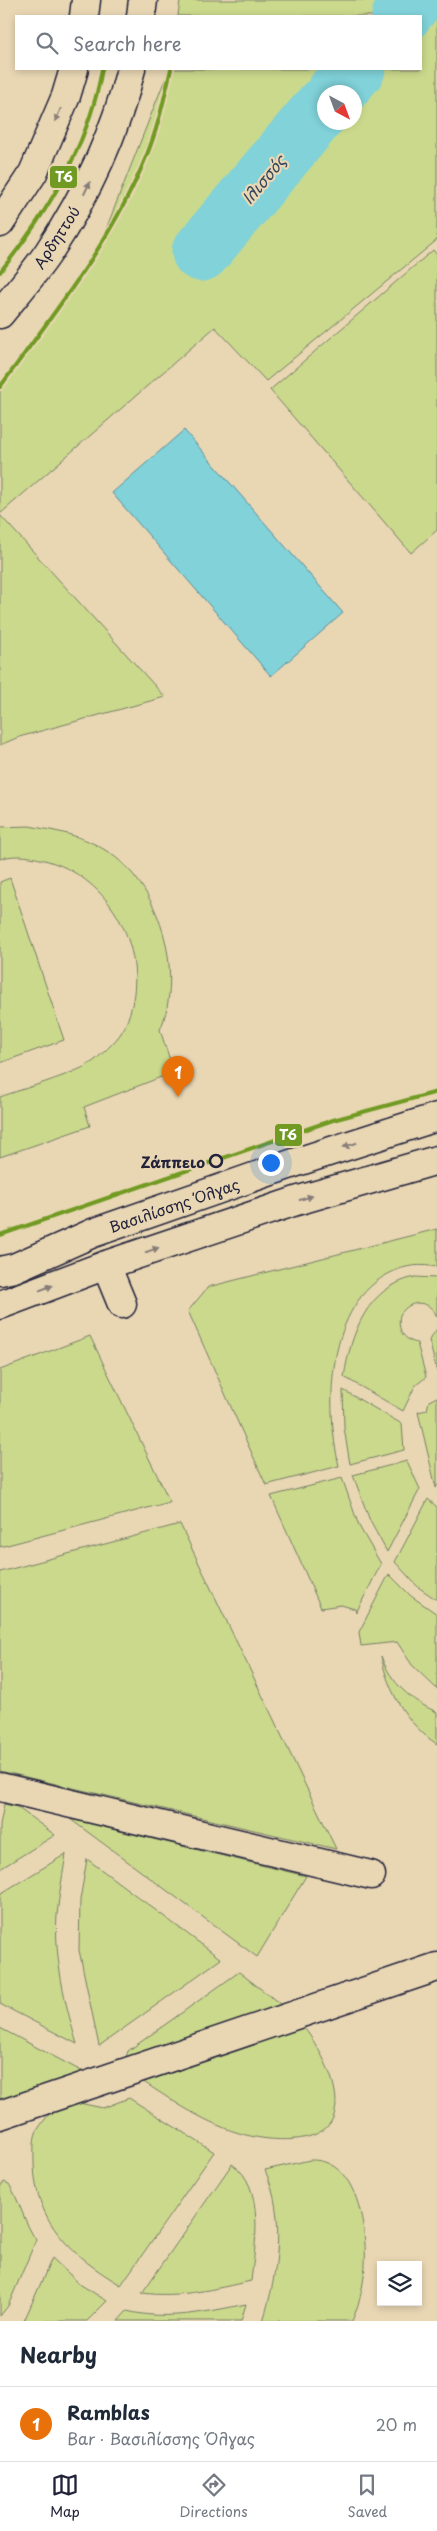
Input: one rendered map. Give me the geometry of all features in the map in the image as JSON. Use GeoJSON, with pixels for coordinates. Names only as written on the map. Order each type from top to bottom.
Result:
{"type":"FeatureCollection","features":[{"type":"Feature","properties":{"kind":"street"},"geometry":{"type":"LineString","coordinates":[[84,15],[86,0]]}},
{"type":"Feature","properties":{"kind":"street"},"geometry":{"type":"LineString","coordinates":[[141,15],[143,0]]}},
{"type":"Feature","properties":{"kind":"street"},"geometry":{"type":"LineString","coordinates":[[0,223],[33,173],[66,96],[74,70]]}},
{"type":"Feature","properties":{"kind":"street","name":"Αρδηττού"},"geometry":{"type":"LineString","coordinates":[[0,314],[47,254],[84,194],[123,102],[131,70]]}},
{"type":"Feature","properties":{"kind":"street","name":"Βασιλίσσης Όλγας"},"geometry":{"type":"LineString","coordinates":[[0,1271],[14,1268],[102,1230],[310,1158],[437,1118]]}},
{"type":"Feature","properties":{"kind":"street"},"geometry":{"type":"LineString","coordinates":[[0,1306],[106,1265],[296,1201],[437,1160]]}},
{"type":"Feature","properties":{"kind":"street"},"geometry":{"type":"LineString","coordinates":[[106,1265],[122,1304]]}},
{"type":"Feature","properties":{"kind":"street"},"geometry":{"type":"LineString","coordinates":[[0,1787],[371,1875]]}},
{"type":"Feature","properties":{"kind":"street"},"geometry":{"type":"LineString","coordinates":[[0,2115],[437,1967]]}},
{"type":"Feature","properties":{"kind":"green space"},"geometry":{"type":"Polygon","coordinates":[[[180,0],[437,0],[437,240],[266,381],[215,327],[0,514],[0,388],[99,247],[169,70],[422,70],[422,15],[178,15],[180,0]]]}},
{"type":"Feature","properties":{"kind":"green space"},"geometry":{"type":"Polygon","coordinates":[[[433,250],[437,255],[437,530],[411,553],[270,390],[433,250]]]}},
{"type":"Feature","properties":{"kind":"green space"},"geometry":{"type":"Polygon","coordinates":[[[0,515],[165,697],[19,737],[0,745],[0,515]]]}},
{"type":"Feature","properties":{"kind":"green space"},"geometry":{"type":"Polygon","coordinates":[[[29,826],[68,834],[105,850],[124,865],[140,884],[153,906],[168,956],[170,982],[167,1007],[160,1030],[174,1072],[84,1107],[90,1126],[0,1157],[0,1097],[77,1070],[95,1060],[123,1031],[133,1001],[135,976],[131,951],[123,927],[110,905],[93,886],[72,871],[48,861],[18,856],[0,859],[0,827],[29,826]]]}},
{"type":"Feature","properties":{"kind":"green space"},"geometry":{"type":"Polygon","coordinates":[[[10,878],[64,1040],[0,1063],[0,882],[10,878]]]}},
{"type":"Feature","properties":{"kind":"green space"},"geometry":{"type":"Polygon","coordinates":[[[437,1229],[437,1267],[419,1265],[392,1272],[370,1287],[354,1307],[343,1331],[336,1358],[332,1386],[332,1415],[339,1466],[266,1485],[188,1311],[208,1287],[437,1229]]]}},
{"type":"Feature","properties":{"kind":"green space"},"geometry":{"type":"Polygon","coordinates":[[[415,1277],[437,1278],[437,1317],[430,1307],[419,1303],[409,1306],[400,1315],[400,1329],[405,1337],[417,1343],[426,1377],[415,1386],[403,1411],[344,1377],[351,1344],[364,1314],[373,1301],[398,1282],[415,1277]]]}},
{"type":"Feature","properties":{"kind":"green space"},"geometry":{"type":"Polygon","coordinates":[[[437,1329],[437,1372],[429,1340],[437,1329]]]}},
{"type":"Feature","properties":{"kind":"green space"},"geometry":{"type":"Polygon","coordinates":[[[90,1336],[170,1502],[0,1547],[0,1370],[90,1336]]]}},
{"type":"Feature","properties":{"kind":"green space"},"geometry":{"type":"Polygon","coordinates":[[[343,1390],[402,1424],[404,1450],[350,1464],[344,1428],[343,1390]]]}},
{"type":"Feature","properties":{"kind":"green space"},"geometry":{"type":"Polygon","coordinates":[[[437,1397],[436,1488],[418,1412],[427,1410],[429,1401],[437,1397]]]}},
{"type":"Feature","properties":{"kind":"green space"},"geometry":{"type":"Polygon","coordinates":[[[407,1461],[420,1489],[387,1552],[370,1521],[353,1475],[407,1461]]]}},
{"type":"Feature","properties":{"kind":"green space"},"geometry":{"type":"Polygon","coordinates":[[[342,1478],[359,1526],[381,1564],[356,1613],[355,1609],[341,1605],[321,1608],[271,1496],[342,1478]]]}},
{"type":"Feature","properties":{"kind":"green space"},"geometry":{"type":"Polygon","coordinates":[[[428,1499],[437,1507],[437,1600],[418,1587],[395,1562],[428,1499]]]}},
{"type":"Feature","properties":{"kind":"green space"},"geometry":{"type":"Polygon","coordinates":[[[180,1524],[336,1849],[0,1771],[0,1572],[180,1524]]]}},
{"type":"Feature","properties":{"kind":"green space"},"geometry":{"type":"Polygon","coordinates":[[[389,1574],[411,1596],[437,1614],[437,1689],[412,1665],[397,1642],[361,1646],[359,1632],[389,1574]]]}},
{"type":"Feature","properties":{"kind":"green space"},"geometry":{"type":"Polygon","coordinates":[[[381,1656],[390,1675],[410,1697],[437,1712],[437,1744],[417,1727],[400,1706],[388,1682],[381,1656]]]}},
{"type":"Feature","properties":{"kind":"green space"},"geometry":{"type":"Polygon","coordinates":[[[4,1804],[17,1807],[55,1835],[0,1869],[0,1825],[4,1804]]]}},
{"type":"Feature","properties":{"kind":"green space"},"geometry":{"type":"Polygon","coordinates":[[[70,1819],[306,1876],[257,1957],[70,1819]]]}},
{"type":"Feature","properties":{"kind":"green space"},"geometry":{"type":"Polygon","coordinates":[[[66,1854],[57,1915],[57,1947],[68,2013],[77,2044],[0,2004],[0,1894],[66,1854]]]}},
{"type":"Feature","properties":{"kind":"green space"},"geometry":{"type":"Polygon","coordinates":[[[87,1859],[221,1959],[99,2046],[79,1950],[80,1900],[87,1859]]]}},
{"type":"Feature","properties":{"kind":"green space"},"geometry":{"type":"Polygon","coordinates":[[[239,1972],[284,2007],[126,2057],[128,2051],[239,1972]]]}},
{"type":"Feature","properties":{"kind":"green space"},"geometry":{"type":"Polygon","coordinates":[[[301,2024],[315,2043],[328,2068],[333,2082],[336,2107],[333,2118],[327,2127],[307,2137],[281,2140],[268,2139],[232,2131],[191,2112],[139,2079],[301,2024]]]}},
{"type":"Feature","properties":{"kind":"green space"},"geometry":{"type":"Polygon","coordinates":[[[0,2028],[87,2074],[0,2104],[0,2028]]]}},
{"type":"Feature","properties":{"kind":"green space"},"geometry":{"type":"Polygon","coordinates":[[[129,2098],[214,2152],[121,2285],[87,2263],[60,2236],[49,2221],[41,2204],[36,2185],[34,2144],[38,2130],[56,2105],[79,2103],[103,2108],[129,2098]]]}},
{"type":"Feature","properties":{"kind":"green space"},"geometry":{"type":"Polygon","coordinates":[[[310,2160],[327,2163],[341,2172],[351,2186],[358,2203],[363,2223],[365,2260],[358,2305],[352,2321],[263,2321],[273,2284],[278,2246],[276,2207],[272,2188],[265,2170],[310,2160]]]}},
{"type":"Feature","properties":{"kind":"green space"},"geometry":{"type":"Polygon","coordinates":[[[232,2164],[243,2174],[250,2187],[254,2202],[256,2235],[251,2281],[183,2294],[142,2293],[232,2164]]]}},
{"type":"Feature","properties":{"kind":"green space"},"geometry":{"type":"Polygon","coordinates":[[[4,2182],[9,2184],[13,2191],[36,2240],[8,2306],[0,2316],[0,2187],[4,2182]]]}},
{"type":"Feature","properties":{"kind":"green space"},"geometry":{"type":"Polygon","coordinates":[[[52,2258],[81,2285],[107,2301],[87,2321],[24,2321],[52,2258]]]}},
{"type":"Feature","properties":{"kind":"green space"},"geometry":{"type":"Polygon","coordinates":[[[246,2304],[241,2321],[118,2321],[127,2311],[142,2314],[172,2315],[246,2304]]]}},
{"type":"Feature","properties":{"kind":"water"},"geometry":{"type":"Polygon","coordinates":[[[184,430],[343,613],[271,676],[112,493],[184,430]]]}},
{"type":"Feature","properties":{"kind":"waterway","name":"Ιλισσός"},"geometry":{"type":"LineString","coordinates":[[402,15],[414,0]]}},
{"type":"Feature","properties":{"kind":"waterway","name":"Ιλισσός"},"geometry":{"type":"LineString","coordinates":[[342,85],[355,70]]}},
{"type":"Feature","properties":{"kind":"waterway","name":"Ιλισσός"},"geometry":{"type":"LineString","coordinates":[[201,252],[317,114]]}},
{"type":"Feature","properties":{"kind":"transit line","name":"Τ6"},"geometry":{"type":"LineString","coordinates":[[0,272],[34,226],[64,177],[87,124],[96,97],[102,70]]}},
{"type":"Feature","properties":{"kind":"transit line","name":"Τ6"},"geometry":{"type":"LineString","coordinates":[[0,387],[61,304],[116,218],[146,157],[171,70]]}},
{"type":"Feature","properties":{"kind":"transit line","name":"Τ6"},"geometry":{"type":"LineString","coordinates":[[0,1235],[333,1120],[437,1092]]}},
{"type":"Feature","properties":{"kind":"place","name":"Ramblas"},"geometry":{"type":"Point","coordinates":[178,1097]}},
{"type":"Feature","properties":{"kind":"place","name":"Ζάππειο"},"geometry":{"type":"Point","coordinates":[216,1161]}}]}
